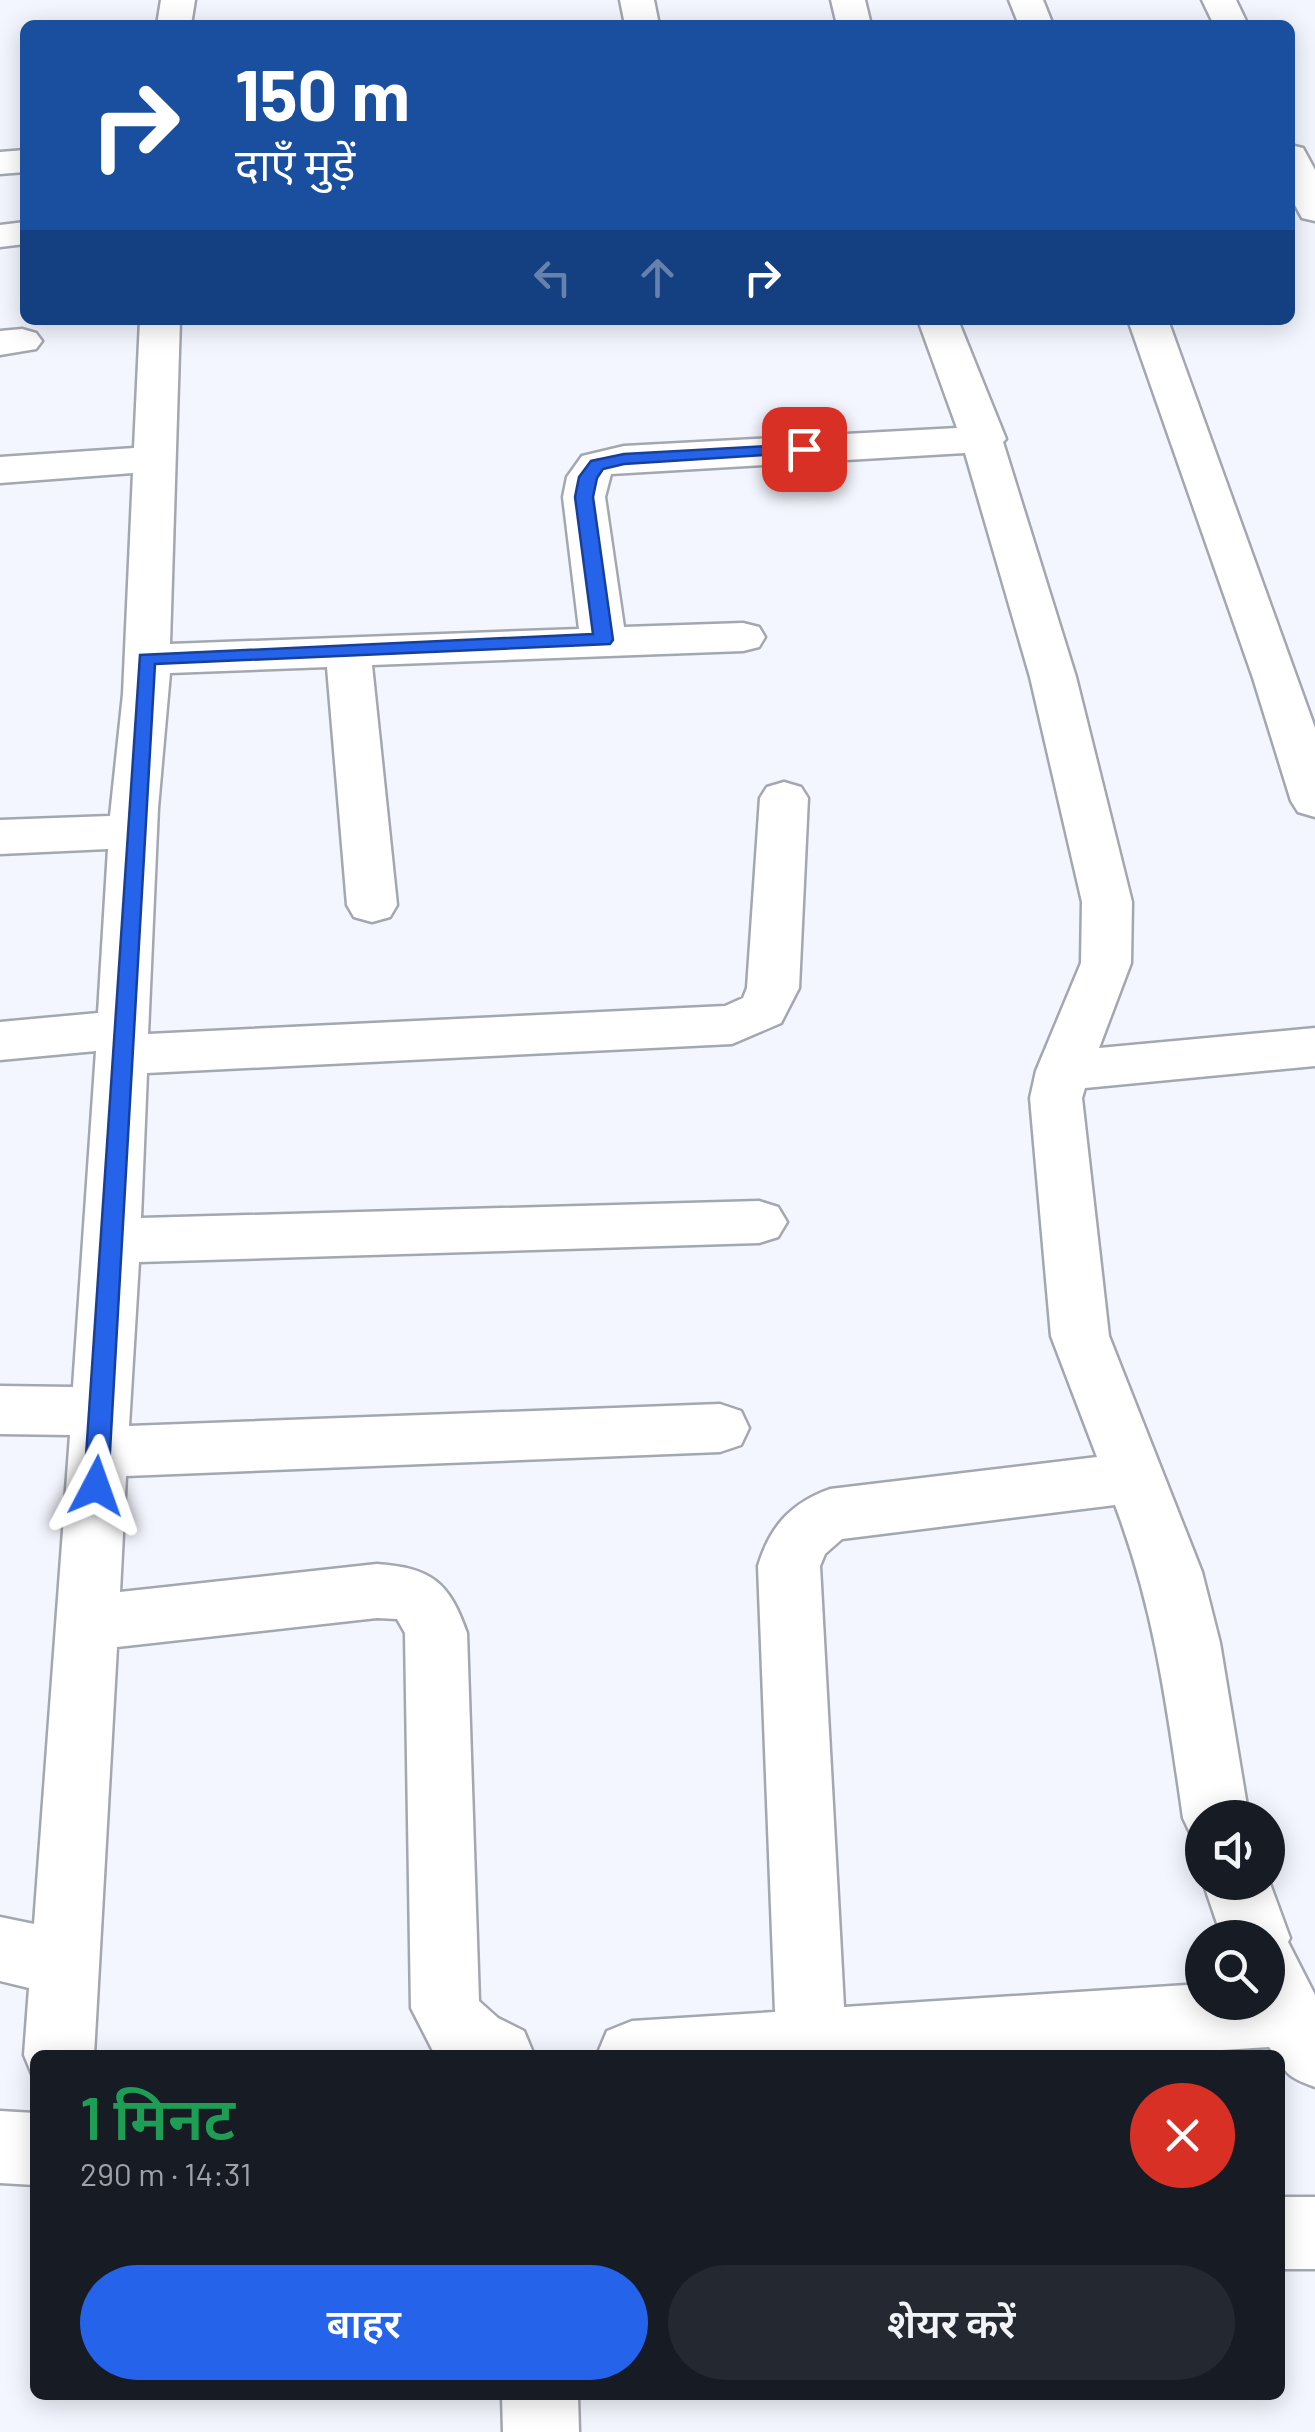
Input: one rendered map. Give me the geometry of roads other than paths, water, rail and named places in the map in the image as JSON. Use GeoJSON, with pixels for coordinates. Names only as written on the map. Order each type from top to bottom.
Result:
{"type":"FeatureCollection","features":[{"type":"Feature","properties":{"kind":"street"},"geometry":{"type":"LineString","coordinates":[[1295,169],[1307,200]]}},
{"type":"Feature","properties":{"kind":"street"},"geometry":{"type":"LineString","coordinates":[[59,2050],[146,659],[160,325]]}},
{"type":"Feature","properties":{"kind":"street"},"geometry":{"type":"LineString","coordinates":[[940,325],[985,438],[1056,680],[1108,909],[1106,963],[1062,1071],[1056,1098],[1080,1336],[1171,1572],[1189,1643],[1213,1800]]}},
{"type":"Feature","properties":{"kind":"street"},"geometry":{"type":"LineString","coordinates":[[1150,325],[1276,678],[1315,800]]}},
{"type":"Feature","properties":{"kind":"street"},"geometry":{"type":"LineString","coordinates":[[604,640],[584,497],[588,477],[597,465],[624,459],[985,438]]}},
{"type":"Feature","properties":{"kind":"street"},"geometry":{"type":"LineString","coordinates":[[0,470],[153,459]]}},
{"type":"Feature","properties":{"kind":"street"},"geometry":{"type":"LineString","coordinates":[[146,659],[743,636]]}},
{"type":"Feature","properties":{"kind":"street"},"geometry":{"type":"LineString","coordinates":[[348,650],[372,905]]}},
{"type":"Feature","properties":{"kind":"street"},"geometry":{"type":"LineString","coordinates":[[0,1041],[123,1042],[732,1025],[762,1010],[773,988],[784,798]]}},
{"type":"Feature","properties":{"kind":"street"},"geometry":{"type":"LineString","coordinates":[[0,836],[134,831]]}},
{"type":"Feature","properties":{"kind":"street"},"geometry":{"type":"LineString","coordinates":[[1062,1071],[1315,1046]]}},
{"type":"Feature","properties":{"kind":"street"},"geometry":{"type":"LineString","coordinates":[[112,1240],[758,1222]]}},
{"type":"Feature","properties":{"kind":"street"},"geometry":{"type":"LineString","coordinates":[[0,1410],[100,1432],[720,1428]]}},
{"type":"Feature","properties":{"kind":"street"},"geometry":{"type":"LineString","coordinates":[[811,2043],[789,1566],[794,1546],[808,1528],[830,1515],[1136,1478]]}},
{"type":"Feature","properties":{"kind":"street"},"geometry":{"type":"LineString","coordinates":[[87,1623],[378,1592],[409,1592],[428,1606],[436,1633],[445,2008],[458,2032],[471,2044],[486,2050]]}},
{"type":"Feature","properties":{"kind":"street"},"geometry":{"type":"LineString","coordinates":[[0,1950],[64,1964]]}},
{"type":"Feature","properties":{"kind":"street"},"geometry":{"type":"LineString","coordinates":[[707,2050],[1290,2011]]}},
{"type":"Feature","properties":{"kind":"street"},"geometry":{"type":"LineString","coordinates":[[0,2146],[30,2148]]}},
{"type":"Feature","properties":{"kind":"street"},"geometry":{"type":"LineString","coordinates":[[1285,2233],[1315,2233]]}},
{"type":"Feature","properties":{"kind":"street"},"geometry":{"type":"LineString","coordinates":[[540,2400],[541,2432]]}}]}
